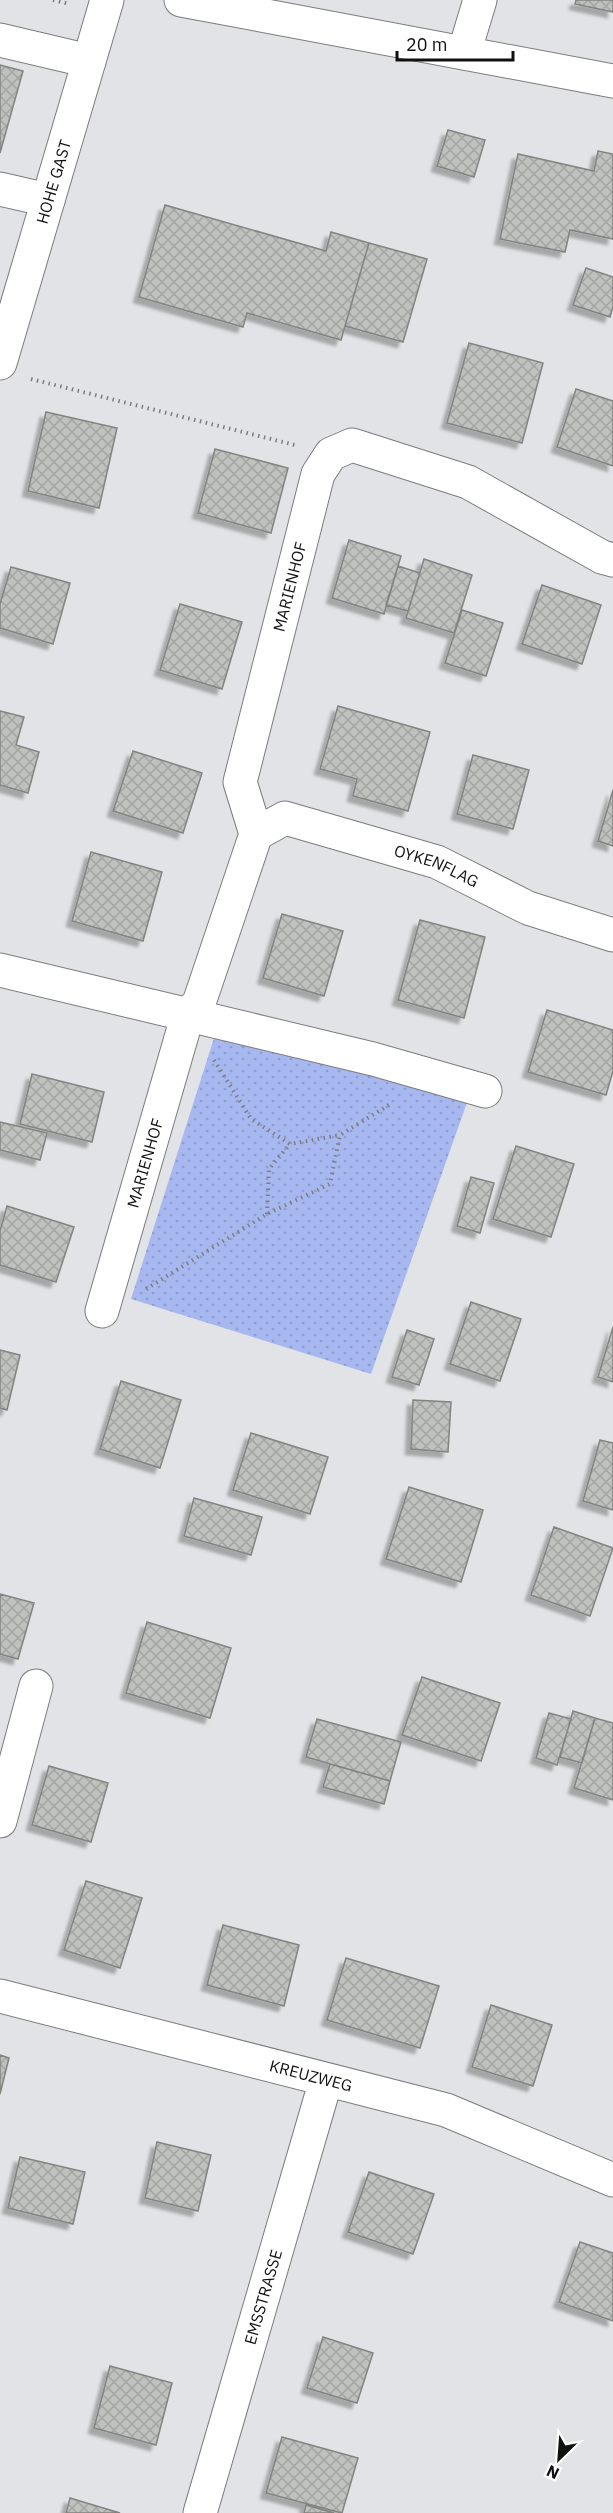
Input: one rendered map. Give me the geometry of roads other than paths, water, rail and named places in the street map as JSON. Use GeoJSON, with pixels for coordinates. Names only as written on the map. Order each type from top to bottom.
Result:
{"type":"FeatureCollection","features":[{"type":"Feature","properties":{"kind":"street","name":"HOHE GAST"},"geometry":{"type":"LineString","coordinates":[[11,370],[48,200],[107,0]]}},
{"type":"Feature","properties":{"kind":"street"},"geometry":{"type":"LineString","coordinates":[[181,0],[613,81]]}},
{"type":"Feature","properties":{"kind":"street"},"geometry":{"type":"LineString","coordinates":[[464,53],[480,0]]}},
{"type":"Feature","properties":{"kind":"street"},"geometry":{"type":"LineString","coordinates":[[0,40],[89,61]]}},
{"type":"Feature","properties":{"kind":"street"},"geometry":{"type":"LineString","coordinates":[[0,189],[48,200]]}},
{"type":"Feature","properties":{"kind":"street","name":"MARIENHOF"},"geometry":{"type":"LineString","coordinates":[[102,1311],[188,1014],[199,1003],[256,834],[240,782],[318,474],[331,453],[352,445],[468,482],[602,557],[613,560]]}},
{"type":"Feature","properties":{"kind":"street","name":"OYKENFLAG"},"geometry":{"type":"LineString","coordinates":[[256,834],[285,818],[437,862],[528,909],[613,935]]}},
{"type":"Feature","properties":{"kind":"street"},"geometry":{"type":"LineString","coordinates":[[0,970],[373,1059],[485,1091]]}},
{"type":"Feature","properties":{"kind":"street"},"geometry":{"type":"LineString","coordinates":[[0,1821],[36,1686]]}},
{"type":"Feature","properties":{"kind":"street","name":"KREUZWEG"},"geometry":{"type":"LineString","coordinates":[[0,1996],[446,2110],[613,2181]]}},
{"type":"Feature","properties":{"kind":"street","name":"EMSSTRASSE"},"geometry":{"type":"LineString","coordinates":[[200,2513],[326,2079]]}}]}
